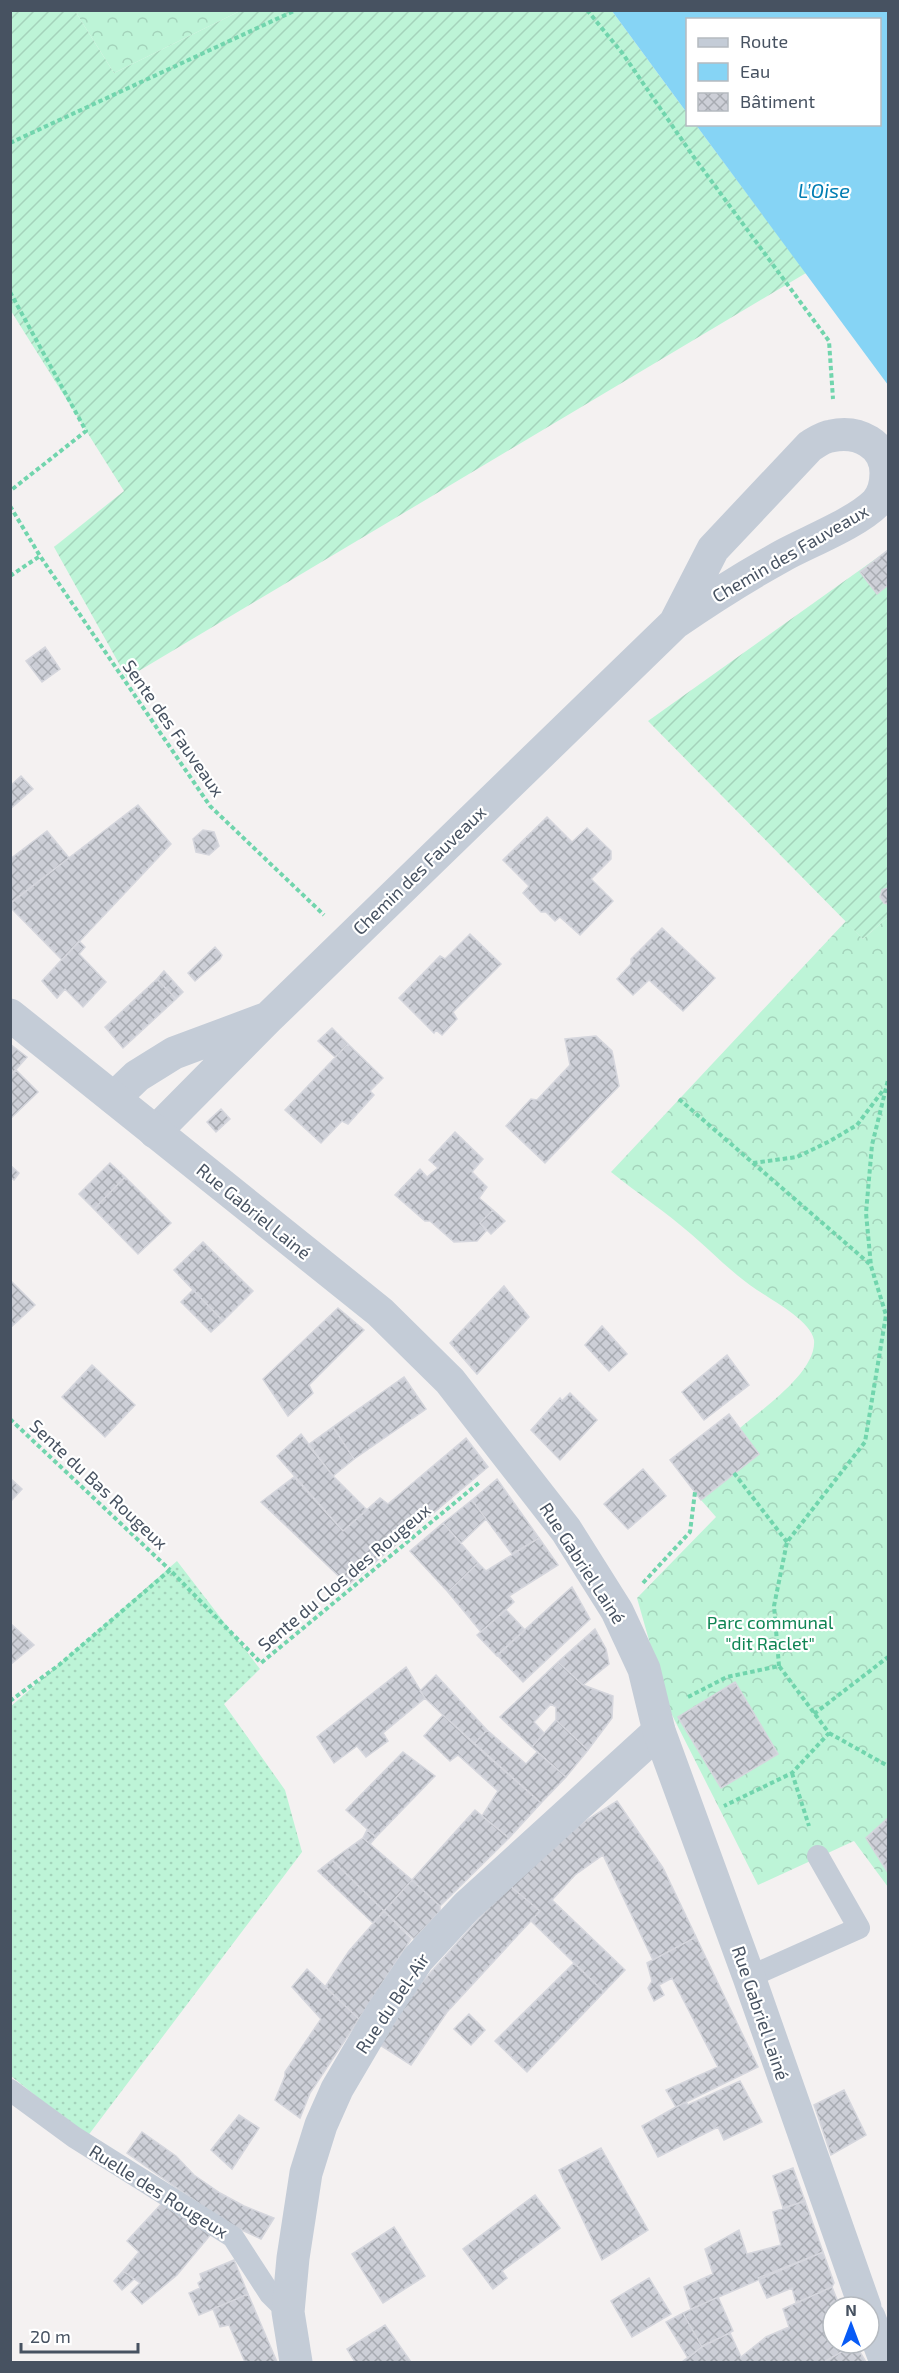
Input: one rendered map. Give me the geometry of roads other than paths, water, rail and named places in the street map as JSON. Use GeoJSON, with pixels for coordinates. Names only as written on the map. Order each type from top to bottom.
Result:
{"type":"FeatureCollection","features":[{"type":"Feature","properties":{"kind":"street","name":"Chemin des Fauveaux"},"geometry":{"type":"LineString","coordinates":[[155,1132],[348,939],[675,623],[738,580],[846,522],[877,502],[885,489],[886,478],[886,462],[881,451],[857,436],[835,435],[810,446],[713,549],[675,623]]}},
{"type":"Feature","properties":{"kind":"street","name":"Rue Gabriel Lainé"},"geometry":{"type":"LineString","coordinates":[[10,1015],[380,1312],[450,1381],[566,1530],[617,1611],[644,1669],[659,1731],[862,2295]]}},
{"type":"Feature","properties":{"kind":"street","name":"Chemin des Fauveaux"},"geometry":{"type":"LineString","coordinates":[[114,1098],[137,1076],[174,1053],[268,1018]]}},
{"type":"Feature","properties":{"kind":"street","name":"Rue du Bel-Air"},"geometry":{"type":"LineString","coordinates":[[296,2362],[288,2312],[293,2258],[306,2174],[321,2125],[337,2089],[381,2014],[418,1959],[467,1906],[659,1731]]}},
{"type":"Feature","properties":{"kind":"lane"},"geometry":{"type":"LineString","coordinates":[[749,1977],[859,1928],[818,1856]]}},
{"type":"Feature","properties":{"kind":"lane","name":"Ruelle des Rougeux"},"geometry":{"type":"LineString","coordinates":[[10,2090],[74,2137],[233,2237],[270,2294],[288,2312]]}},
{"type":"Feature","properties":{"kind":"water","name":"L’Oise"},"geometry":{"type":"Polygon","coordinates":[[[612,11],[888,11],[888,385],[697,126],[881,126],[881,18],[686,18],[686,112],[612,11]]]}},
{"type":"Feature","properties":{"kind":"park label","name":"Parc communal \"dit Raclet\""},"geometry":{"type":"Point","coordinates":[770,1632]}}]}
